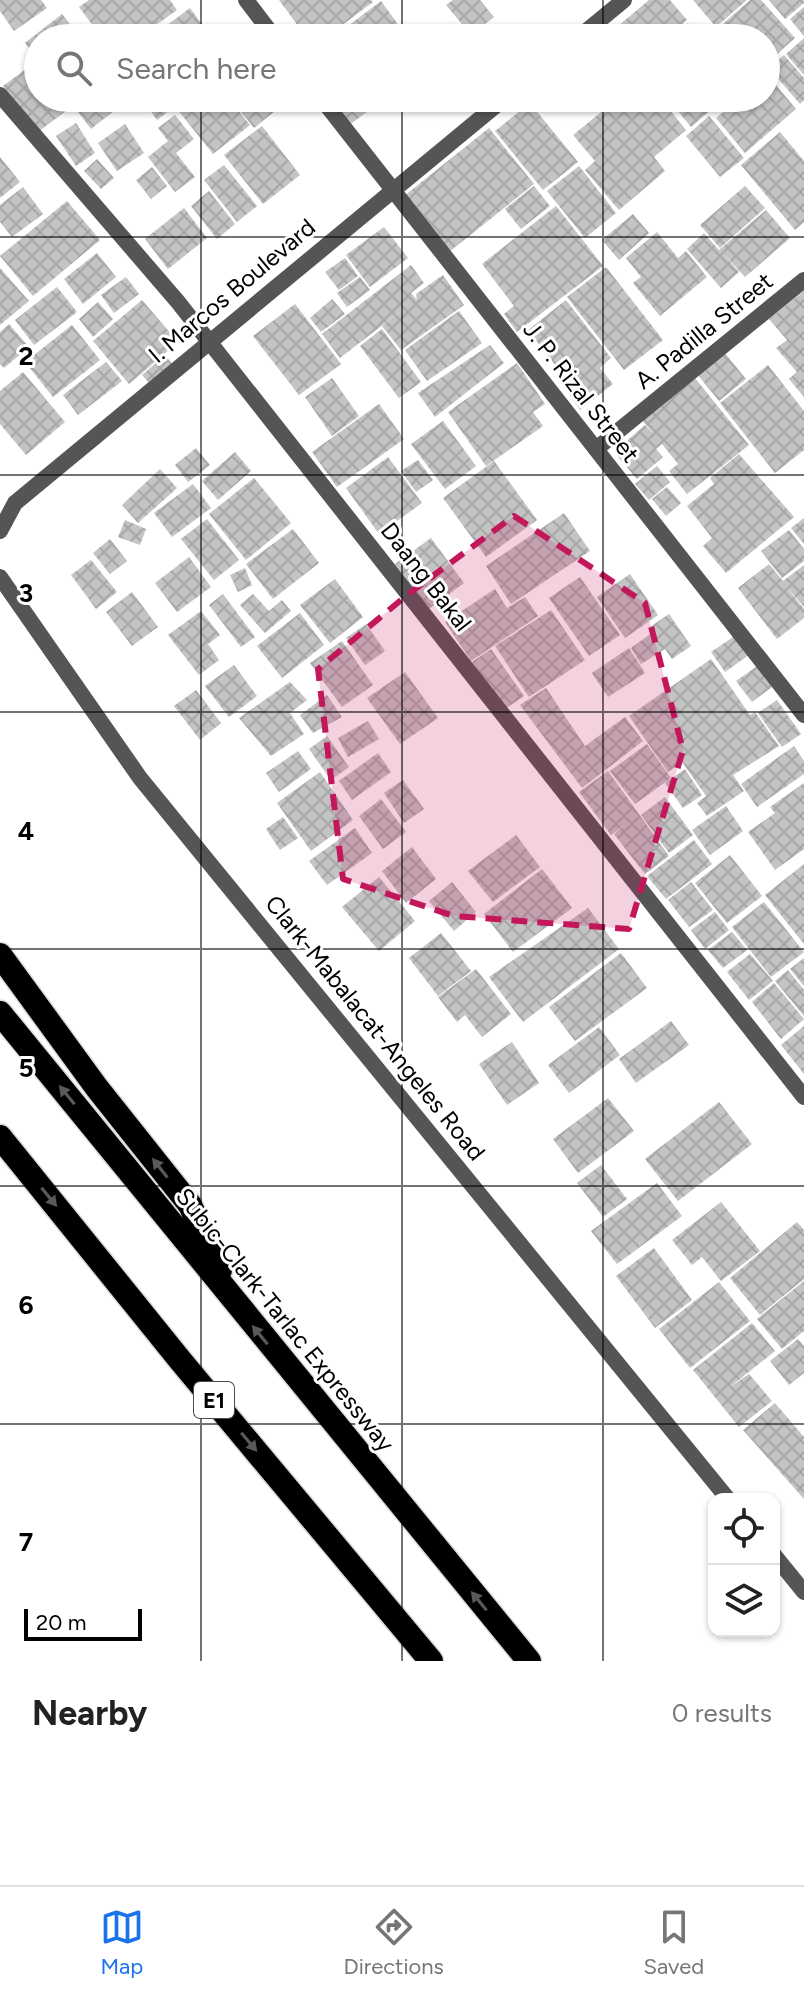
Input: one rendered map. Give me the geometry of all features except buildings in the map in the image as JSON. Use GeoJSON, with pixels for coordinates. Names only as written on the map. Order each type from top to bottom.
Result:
{"type":"FeatureCollection","features":[{"type":"Feature","properties":{"kind":"highway"},"geometry":{"type":"LineString","coordinates":[[0,955],[97,1088],[190,1205],[238,1309]]}},
{"type":"Feature","properties":{"kind":"highway","name":"Subic-Clark-Tarlac Expressway"},"geometry":{"type":"LineString","coordinates":[[0,1013],[238,1309],[529,1661]]}},
{"type":"Feature","properties":{"kind":"highway","name":"E1"},"geometry":{"type":"LineString","coordinates":[[0,1137],[180,1360],[431,1661]]}},
{"type":"Feature","properties":{"kind":"street"},"geometry":{"type":"LineString","coordinates":[[246,0],[264,24]]}},
{"type":"Feature","properties":{"kind":"street"},"geometry":{"type":"LineString","coordinates":[[595,24],[624,0]]}},
{"type":"Feature","properties":{"kind":"street","name":"Daang Bakal"},"geometry":{"type":"LineString","coordinates":[[0,95],[209,340],[804,1097]]}},
{"type":"Feature","properties":{"kind":"street","name":"J. P. Rizal Street"},"geometry":{"type":"LineString","coordinates":[[332,112],[804,715]]}},
{"type":"Feature","properties":{"kind":"street","name":"I. Marcos Boulevard"},"geometry":{"type":"LineString","coordinates":[[0,531],[15,503],[488,112]]}},
{"type":"Feature","properties":{"kind":"street","name":"A. Padilla Street"},"geometry":{"type":"LineString","coordinates":[[596,449],[804,280]]}},
{"type":"Feature","properties":{"kind":"street","name":"Clark-Mabalacat-Angeles Road"},"geometry":{"type":"LineString","coordinates":[[0,577],[140,778],[723,1493]]}},
{"type":"Feature","properties":{"kind":"street"},"geometry":{"type":"LineString","coordinates":[[789,698],[804,686]]}},
{"type":"Feature","properties":{"kind":"street"},"geometry":{"type":"LineString","coordinates":[[780,1562],[804,1592]]}},
{"type":"Feature","properties":{"kind":"highlighted area"},"geometry":{"type":"Polygon","coordinates":[[[514,516],[645,603],[683,750],[629,929],[454,916],[343,879],[318,669],[407,595],[514,516]]]}}]}
